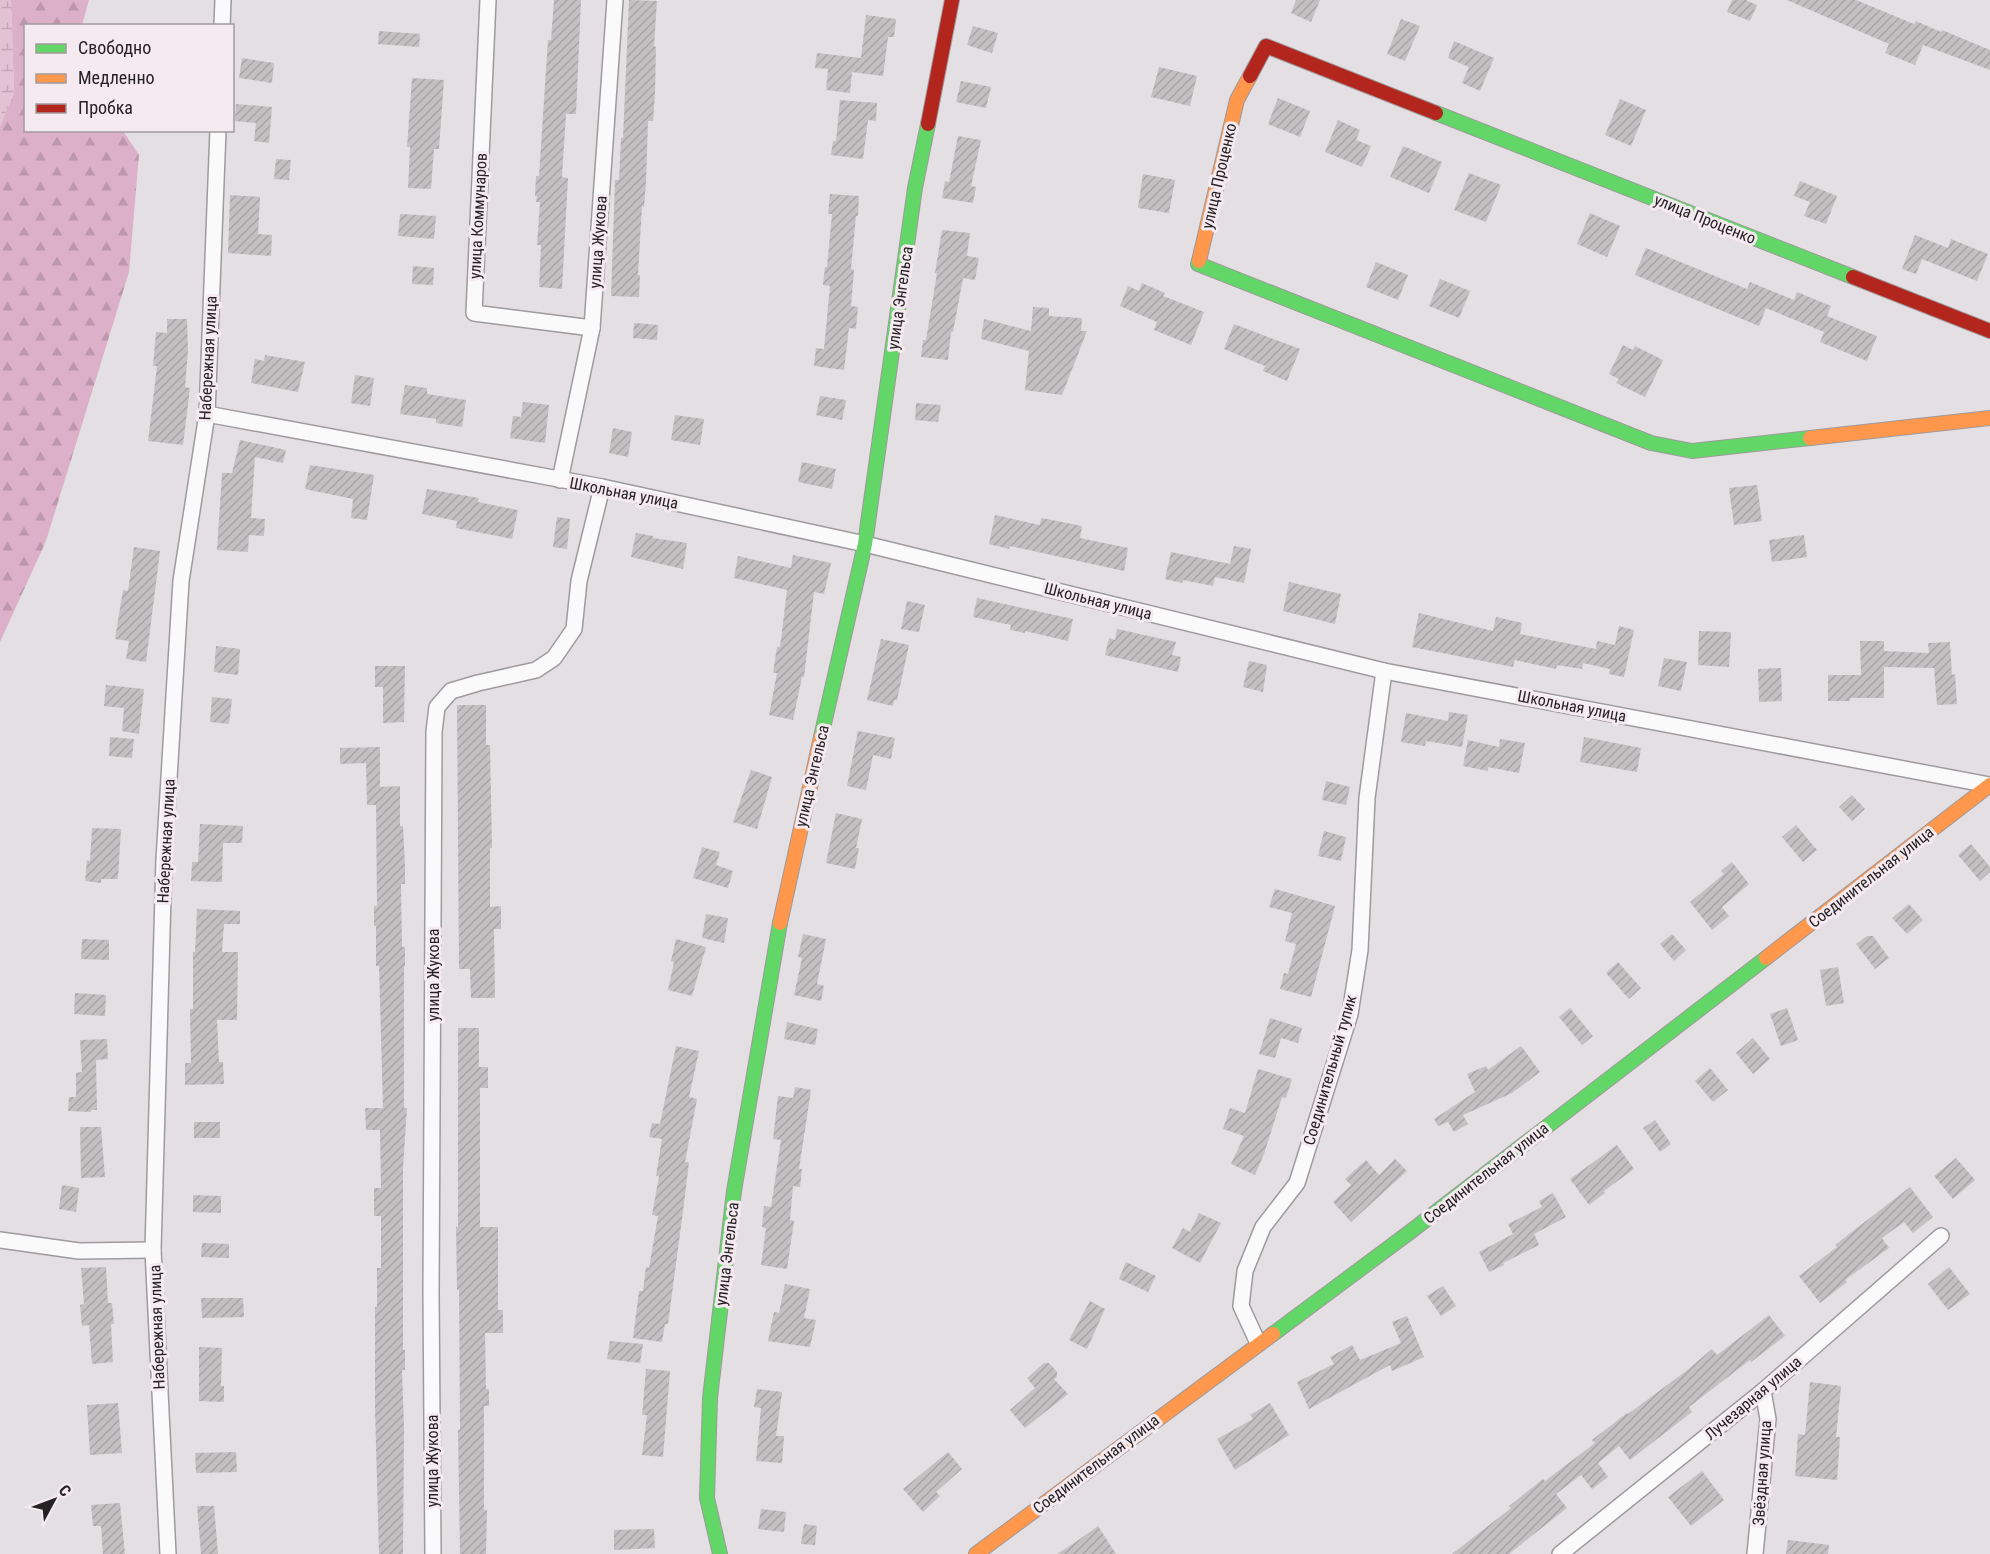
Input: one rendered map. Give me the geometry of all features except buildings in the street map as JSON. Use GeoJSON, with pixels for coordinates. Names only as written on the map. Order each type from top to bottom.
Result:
{"type":"FeatureCollection","features":[{"type":"Feature","properties":{"kind":"street"},"geometry":{"type":"LineString","coordinates":[[222,24],[223,0]]}},
{"type":"Feature","properties":{"kind":"street","name":"улица Коммунаров"},"geometry":{"type":"LineString","coordinates":[[488,0],[474,313],[592,328]]}},
{"type":"Feature","properties":{"kind":"street","name":"улица Жукова"},"geometry":{"type":"LineString","coordinates":[[560,480],[592,328],[615,0]]}},
{"type":"Feature","properties":{"kind":"street","name":"улица Энгельса"},"geometry":{"type":"LineString","coordinates":[[720,1554],[707,1498],[710,1398],[734,1191],[784,899],[865,544],[915,188],[952,0]]}},
{"type":"Feature","properties":{"kind":"street","name":"улица Проценко"},"geometry":{"type":"LineString","coordinates":[[1990,331],[1266,46],[1237,100],[1198,264],[1651,443],[1692,451],[1990,418]]}},
{"type":"Feature","properties":{"kind":"street","name":"Набережная улица"},"geometry":{"type":"LineString","coordinates":[[168,1554],[153,1250],[164,860],[181,580],[207,414],[218,132]]}},
{"type":"Feature","properties":{"kind":"street","name":"Школьная улица"},"geometry":{"type":"LineString","coordinates":[[207,414],[602,487],[865,544],[1384,671],[1990,785]]}},
{"type":"Feature","properties":{"kind":"street","name":"улица Жукова"},"geometry":{"type":"LineString","coordinates":[[433,1554],[431,1280],[436,707],[451,691],[536,670],[554,658],[574,629],[579,581],[602,487]]}},
{"type":"Feature","properties":{"kind":"street","name":"Соединительный тупик"},"geometry":{"type":"LineString","coordinates":[[1258,1343],[1241,1306],[1245,1271],[1263,1227],[1297,1183],[1350,1014],[1360,950],[1368,798],[1384,671]]}},
{"type":"Feature","properties":{"kind":"street","name":"Соединительная улица"},"geometry":{"type":"LineString","coordinates":[[976,1554],[1410,1232],[1990,785]]}},
{"type":"Feature","properties":{"kind":"street","name":"Лучезарная улица"},"geometry":{"type":"LineString","coordinates":[[1560,1554],[1763,1391],[1941,1236]]}},
{"type":"Feature","properties":{"kind":"street"},"geometry":{"type":"LineString","coordinates":[[0,1240],[79,1251],[153,1250]]}},
{"type":"Feature","properties":{"kind":"street","name":"Звёздная улица"},"geometry":{"type":"LineString","coordinates":[[1755,1554],[1768,1419],[1763,1391]]}},
{"type":"Feature","properties":{"kind":"green space"},"geometry":{"type":"Polygon","coordinates":[[[0,0],[11,0],[14,93],[0,126],[0,0]]]}},
{"type":"Feature","properties":{"kind":"green space"},"geometry":{"type":"Polygon","coordinates":[[[11,0],[89,0],[82,24],[24,24],[24,132],[124,132],[139,155],[129,272],[46,541],[0,642],[0,126],[14,93],[11,0]]]}},
{"type":"Feature","properties":{"kind":"traffic: fast"},"geometry":{"type":"LineString","coordinates":[[1436,113],[1853,277]]}},
{"type":"Feature","properties":{"kind":"traffic: fast"},"geometry":{"type":"LineString","coordinates":[[821,737],[865,544],[915,188],[928,124]]}},
{"type":"Feature","properties":{"kind":"traffic: fast"},"geometry":{"type":"LineString","coordinates":[[1199,261],[1198,264],[1651,443],[1692,451],[1810,438]]}},
{"type":"Feature","properties":{"kind":"traffic: fast"},"geometry":{"type":"LineString","coordinates":[[720,1554],[707,1498],[710,1398],[734,1191],[780,923]]}},
{"type":"Feature","properties":{"kind":"traffic: fast"},"geometry":{"type":"LineString","coordinates":[[1273,1334],[1410,1232],[1766,958]]}},
{"type":"Feature","properties":{"kind":"traffic: slow"},"geometry":{"type":"LineString","coordinates":[[1199,261],[1237,100],[1250,76]]}},
{"type":"Feature","properties":{"kind":"traffic: slow"},"geometry":{"type":"LineString","coordinates":[[1810,438],[1990,418]]}},
{"type":"Feature","properties":{"kind":"traffic: slow"},"geometry":{"type":"LineString","coordinates":[[780,923],[821,737]]}},
{"type":"Feature","properties":{"kind":"traffic: slow"},"geometry":{"type":"LineString","coordinates":[[1766,958],[1990,785]]}},
{"type":"Feature","properties":{"kind":"traffic: slow"},"geometry":{"type":"LineString","coordinates":[[976,1554],[1273,1334]]}},
{"type":"Feature","properties":{"kind":"traffic: jam"},"geometry":{"type":"LineString","coordinates":[[928,124],[952,0]]}},
{"type":"Feature","properties":{"kind":"traffic: jam"},"geometry":{"type":"LineString","coordinates":[[1250,76],[1266,46],[1436,113]]}},
{"type":"Feature","properties":{"kind":"traffic: jam"},"geometry":{"type":"LineString","coordinates":[[1853,277],[1990,331]]}}]}
